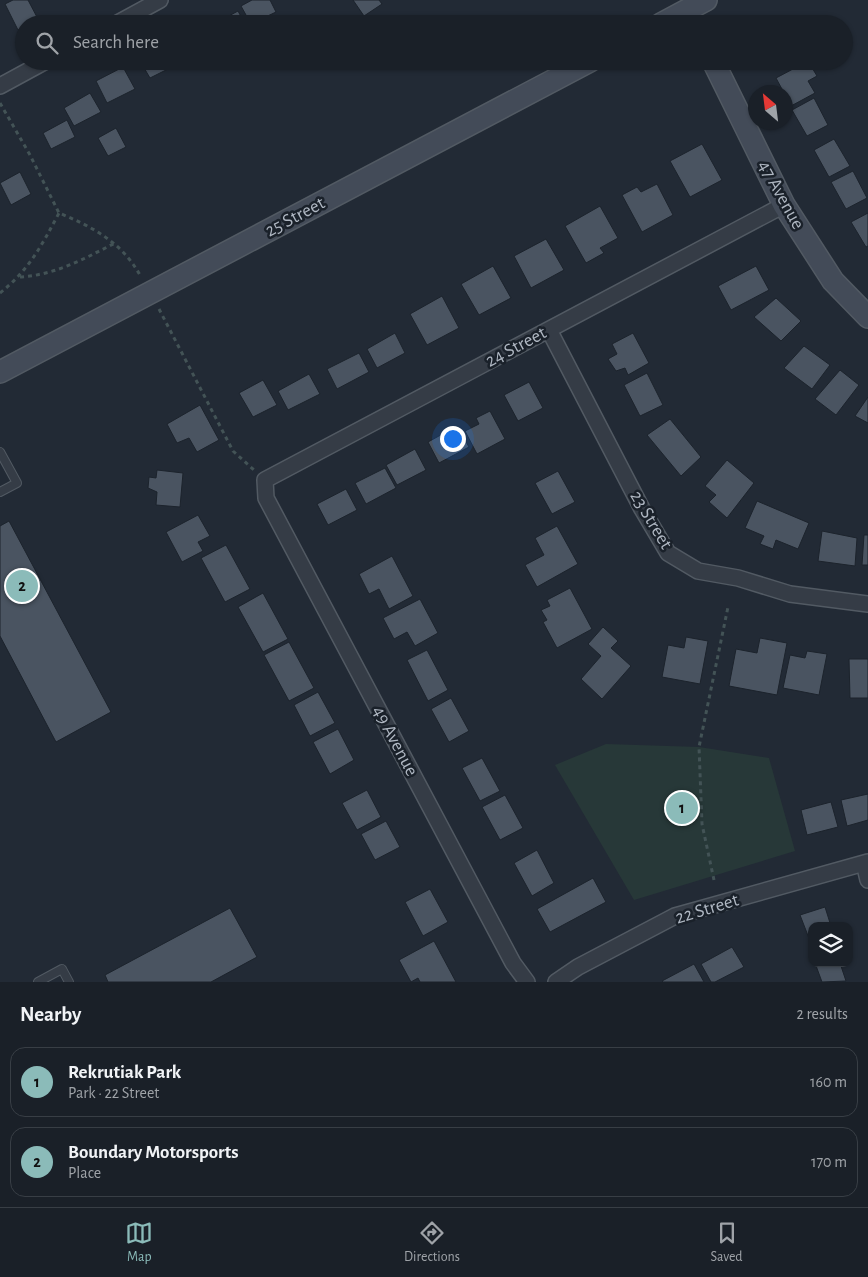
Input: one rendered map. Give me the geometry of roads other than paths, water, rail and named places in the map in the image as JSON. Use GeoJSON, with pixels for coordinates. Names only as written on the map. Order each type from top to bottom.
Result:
{"type":"FeatureCollection","features":[{"type":"Feature","properties":{"kind":"main road"},"geometry":{"type":"LineString","coordinates":[[693,15],[706,0]]}},
{"type":"Feature","properties":{"kind":"main road","name":"25 Street"},"geometry":{"type":"LineString","coordinates":[[0,372],[573,70]]}},
{"type":"Feature","properties":{"kind":"main road","name":"47 Avenue"},"geometry":{"type":"LineString","coordinates":[[717,70],[784,205],[834,281],[868,317]]}},
{"type":"Feature","properties":{"kind":"street"},"geometry":{"type":"LineString","coordinates":[[132,15],[160,0]]}},
{"type":"Feature","properties":{"kind":"street"},"geometry":{"type":"LineString","coordinates":[[0,86],[29,70]]}},
{"type":"Feature","properties":{"kind":"street","name":"24 Street"},"geometry":{"type":"LineString","coordinates":[[266,498],[265,480],[784,205]]}},
{"type":"Feature","properties":{"kind":"street","name":"23 Street"},"geometry":{"type":"LineString","coordinates":[[549,330],[642,509],[668,553],[698,571],[738,578],[790,594],[868,604]]}},
{"type":"Feature","properties":{"kind":"street","name":"49 Avenue"},"geometry":{"type":"LineString","coordinates":[[266,498],[513,962],[527,982]]}},
{"type":"Feature","properties":{"kind":"street"},"geometry":{"type":"LineString","coordinates":[[866,862],[868,880]]}},
{"type":"Feature","properties":{"kind":"street","name":"22 Street"},"geometry":{"type":"LineString","coordinates":[[556,982],[578,968],[675,916],[866,862]]}},
{"type":"Feature","properties":{"kind":"lane"},"geometry":{"type":"LineString","coordinates":[[0,452],[17,483],[0,492]]}},
{"type":"Feature","properties":{"kind":"lane"},"geometry":{"type":"LineString","coordinates":[[38,982],[62,969],[69,982]]}},
{"type":"Feature","properties":{"kind":"place","name":"Boundary Motorsports"},"geometry":{"type":"Point","coordinates":[22,586]}},
{"type":"Feature","properties":{"kind":"place","name":"Rekrutiak Park"},"geometry":{"type":"Point","coordinates":[682,808]}}]}
